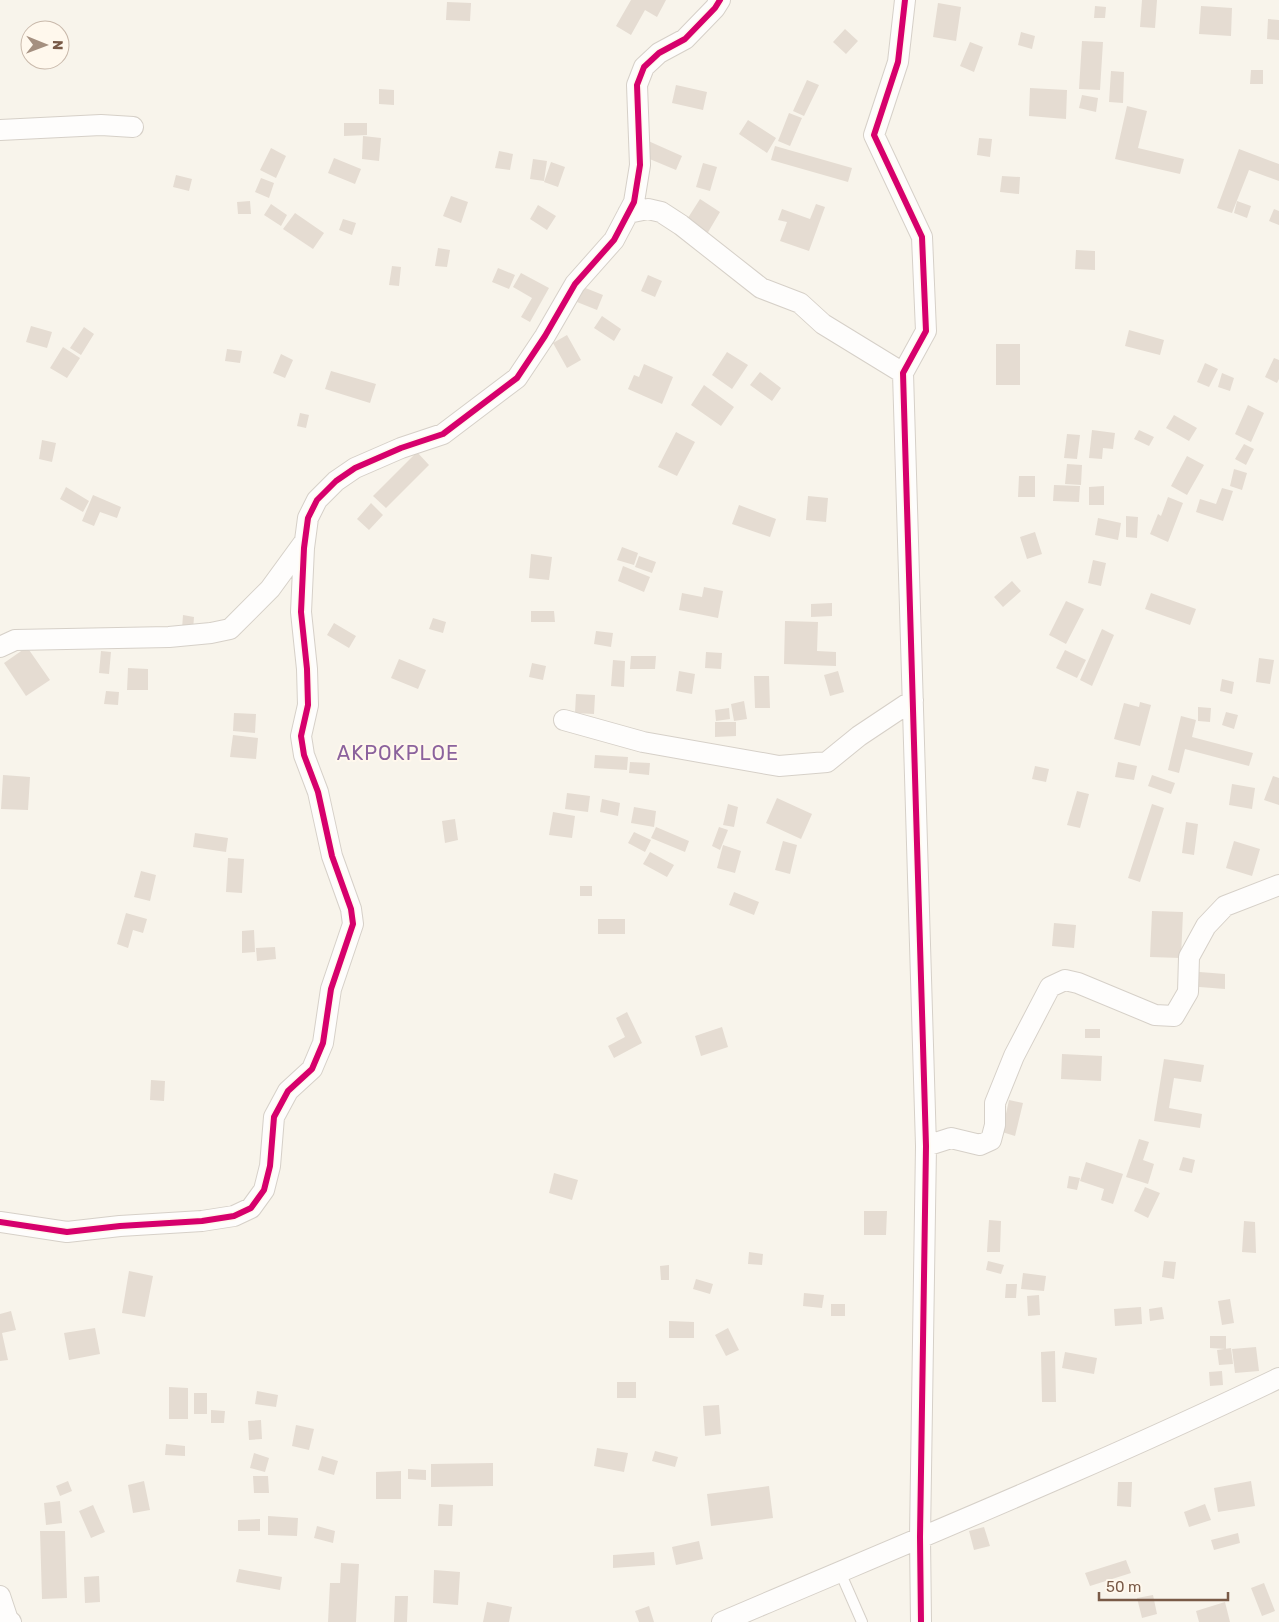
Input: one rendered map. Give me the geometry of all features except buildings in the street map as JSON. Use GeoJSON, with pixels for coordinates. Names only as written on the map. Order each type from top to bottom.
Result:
{"type":"FeatureCollection","features":[{"type":"Feature","properties":{"kind":"street"},"geometry":{"type":"LineString","coordinates":[[0,1222],[67,1232],[120,1226],[202,1221],[234,1216],[251,1208],[264,1190],[270,1166],[274,1117],[288,1091],[312,1069],[323,1043],[331,989],[353,924],[351,909],[332,856],[318,792],[304,755],[301,736],[308,705],[307,669],[301,612],[308,518],[318,500],[336,481],[354,468],[400,448],[443,434],[518,378],[575,284],[614,240],[634,202],[640,165],[637,85],[644,67],[659,53],[685,38],[715,8],[720,0]]}},
{"type":"Feature","properties":{"kind":"street"},"geometry":{"type":"LineString","coordinates":[[905,0],[898,62],[874,135],[922,237],[926,331],[903,373],[926,1146],[920,1537],[921,1622]]}},
{"type":"Feature","properties":{"kind":"street"},"geometry":{"type":"LineString","coordinates":[[0,130],[101,125],[133,127]]}},
{"type":"Feature","properties":{"kind":"street"},"geometry":{"type":"LineString","coordinates":[[628,213],[648,209],[661,212],[681,225],[761,288],[800,303],[823,324],[903,373]]}},
{"type":"Feature","properties":{"kind":"street"},"geometry":{"type":"LineString","coordinates":[[0,647],[15,640],[169,637],[230,629],[270,589],[305,541]]}},
{"type":"Feature","properties":{"kind":"street"},"geometry":{"type":"LineString","coordinates":[[564,720],[643,742],[779,766],[827,762],[859,736],[913,700]]}},
{"type":"Feature","properties":{"kind":"street"},"geometry":{"type":"LineString","coordinates":[[926,1146],[951,1138],[980,1145],[991,1140],[995,1125],[995,1103],[1014,1056],[1050,987],[1065,980],[1078,983],[1155,1015],[1174,1016],[1188,992],[1190,957],[1206,926],[1225,906],[1279,885]]}},
{"type":"Feature","properties":{"kind":"street"},"geometry":{"type":"LineString","coordinates":[[722,1622],[1163,1433],[1279,1378]]}},
{"type":"Feature","properties":{"kind":"street"},"geometry":{"type":"LineString","coordinates":[[0,1596],[8,1620],[11,1622]]}},
{"type":"Feature","properties":{"kind":"lane"},"geometry":{"type":"LineString","coordinates":[[840,1572],[862,1622]]}},
{"type":"Feature","properties":{"kind":"cycle path"},"geometry":{"type":"LineString","coordinates":[[0,1222],[67,1232],[120,1226],[202,1221],[234,1216],[251,1208],[264,1190],[270,1166],[274,1117],[288,1091],[312,1069],[323,1043],[331,989],[353,924],[351,909],[332,856],[318,792],[304,755],[301,736],[308,705],[307,669],[301,612],[304,548],[308,518],[317,500],[336,481],[355,468],[401,448],[443,434],[517,378],[545,336],[575,284],[614,240],[634,202],[640,165],[637,85],[644,67],[659,53],[685,39],[715,8],[720,0]]}},
{"type":"Feature","properties":{"kind":"cycle path"},"geometry":{"type":"LineString","coordinates":[[905,0],[898,62],[874,135],[922,237],[926,331],[903,373],[926,1146],[920,1537],[921,1622]]}},
{"type":"Feature","properties":{"kind":"district","name":"AKPOKPLOE"},"geometry":{"type":"Point","coordinates":[398,753]}}]}
